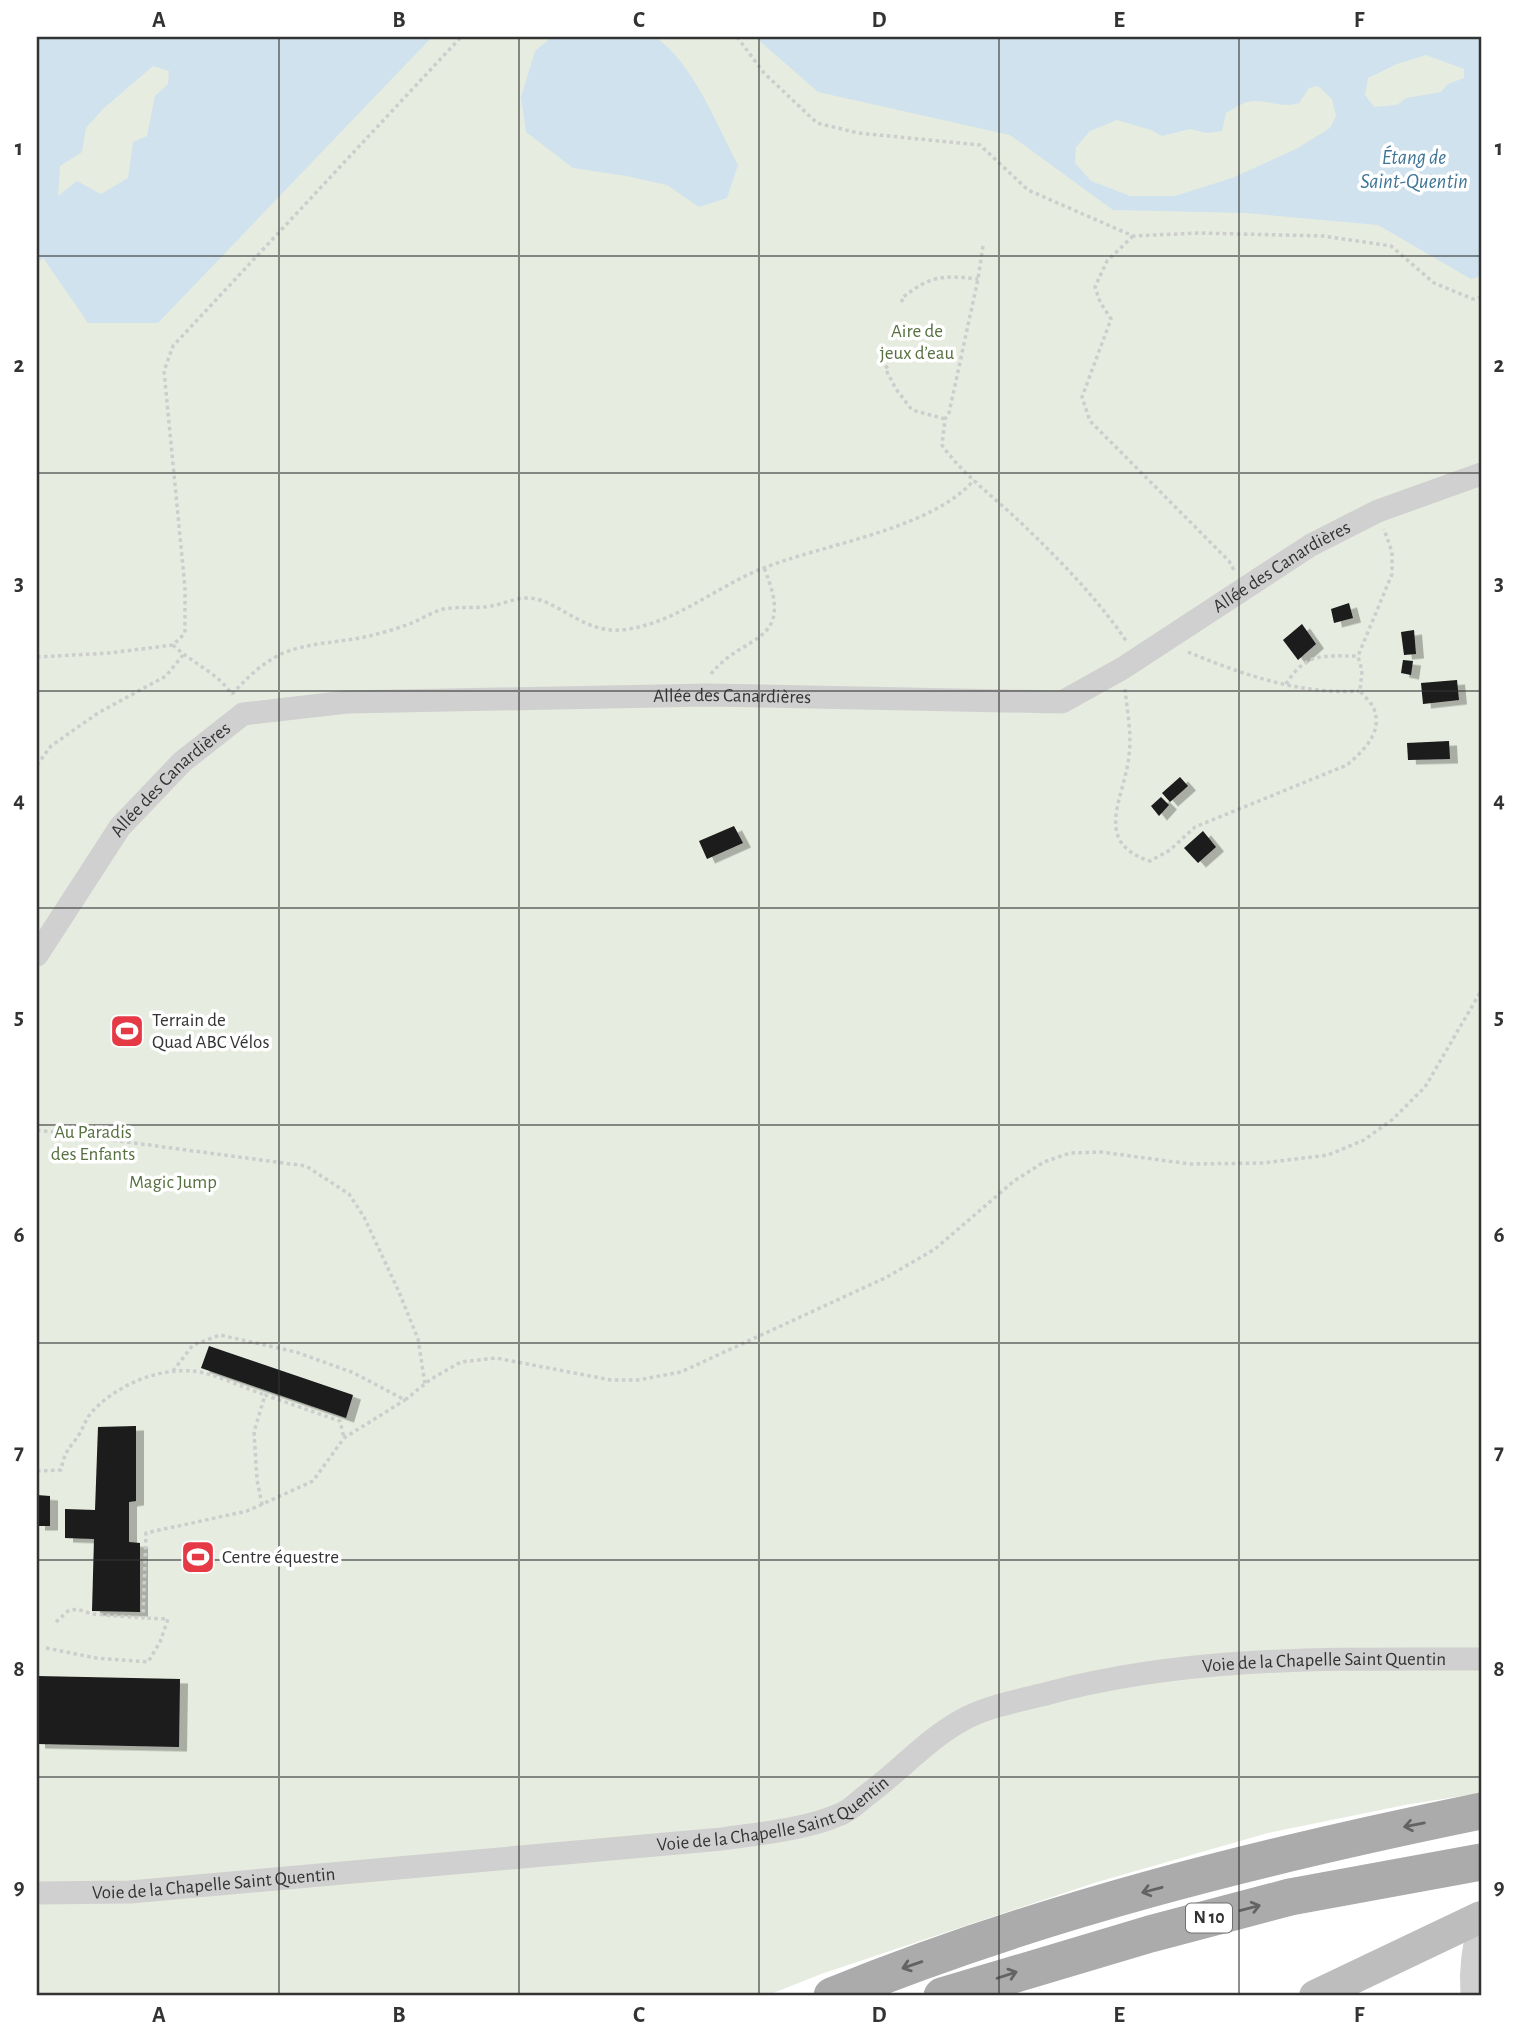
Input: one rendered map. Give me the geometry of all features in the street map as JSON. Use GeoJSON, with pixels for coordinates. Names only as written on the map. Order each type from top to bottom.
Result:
{"type":"FeatureCollection","features":[{"type":"Feature","properties":{"kind":"main road","name":"N 10"},"geometry":{"type":"LineString","coordinates":[[832,1996],[888,1973],[1079,1909],[1336,1841],[1481,1811]]}},
{"type":"Feature","properties":{"kind":"main road","name":"N 10"},"geometry":{"type":"LineString","coordinates":[[942,1996],[1138,1937],[1290,1897],[1481,1862]]}},
{"type":"Feature","properties":{"kind":"street","name":"Allée des Canardières"},"geometry":{"type":"LineString","coordinates":[[37,955],[120,827],[238,704],[708,695],[1062,702],[1131,663],[1311,545],[1378,511],[1481,474]]}},
{"type":"Feature","properties":{"kind":"street","name":"Voie de la Chapelle Saint Quentin"},"geometry":{"type":"LineString","coordinates":[[37,1893],[130,1892],[722,1839],[807,1825],[844,1813],[938,1736],[968,1717],[1001,1705],[1091,1682],[1223,1663],[1295,1659],[1481,1659]]}},
{"type":"Feature","properties":{"kind":"street"},"geometry":{"type":"LineString","coordinates":[[1315,1996],[1479,1931]]}},
{"type":"Feature","properties":{"kind":"street"},"geometry":{"type":"LineString","coordinates":[[1472,1996],[1470,1973],[1479,1931]]}},
{"type":"Feature","properties":{"kind":"path"},"geometry":{"type":"LineString","coordinates":[[37,657],[109,653],[173,645],[185,633],[185,600],[164,371],[173,346],[461,37]]}},
{"type":"Feature","properties":{"kind":"path"},"geometry":{"type":"LineString","coordinates":[[737,37],[764,73],[817,123],[858,133],[980,145],[1028,190],[1133,236],[1199,233],[1323,236],[1391,246],[1434,283],[1473,299],[1481,297]]}},
{"type":"Feature","properties":{"kind":"path"},"geometry":{"type":"LineString","coordinates":[[1133,236],[1107,261],[1095,287],[1100,302],[1111,319],[1082,397],[1090,421],[1229,561],[1244,588]]}},
{"type":"Feature","properties":{"kind":"path"},"geometry":{"type":"LineString","coordinates":[[983,246],[949,413],[945,419],[942,445],[952,460],[1020,522],[1106,611],[1131,663],[1129,755],[1120,791],[1115,832],[1132,855],[1150,861],[1170,850],[1195,827],[1347,765],[1364,750],[1376,731],[1374,709],[1360,691],[1362,671],[1358,656],[1392,574],[1392,552],[1378,511]]}},
{"type":"Feature","properties":{"kind":"path"},"geometry":{"type":"LineString","coordinates":[[903,302],[901,299],[914,289],[945,275],[978,279]]}},
{"type":"Feature","properties":{"kind":"path"},"geometry":{"type":"LineString","coordinates":[[888,366],[885,368],[912,410],[945,419]]}},
{"type":"Feature","properties":{"kind":"path"},"geometry":{"type":"LineString","coordinates":[[238,704],[252,672],[280,655],[309,645],[338,643],[371,636],[408,625],[443,609],[490,607],[526,598],[541,600],[588,626],[619,630],[665,619],[764,568],[820,548],[906,523],[952,499],[974,480]]}},
{"type":"Feature","properties":{"kind":"path"},"geometry":{"type":"LineString","coordinates":[[708,695],[709,676],[717,667],[759,639],[769,629],[773,614],[773,594],[764,568]]}},
{"type":"Feature","properties":{"kind":"path"},"geometry":{"type":"LineString","coordinates":[[1163,641],[1221,666],[1286,684],[1337,693],[1360,691]]}},
{"type":"Feature","properties":{"kind":"path"},"geometry":{"type":"LineString","coordinates":[[173,645],[228,686],[238,704]]}},
{"type":"Feature","properties":{"kind":"path"},"geometry":{"type":"LineString","coordinates":[[37,765],[51,746],[98,713],[166,676],[183,655]]}},
{"type":"Feature","properties":{"kind":"path"},"geometry":{"type":"LineString","coordinates":[[1286,684],[1296,667],[1318,656],[1358,656]]}},
{"type":"Feature","properties":{"kind":"path"},"geometry":{"type":"LineString","coordinates":[[143,1618],[146,1533],[247,1511],[313,1481],[344,1438],[461,1362],[496,1358],[611,1380],[638,1380],[681,1372],[887,1277],[935,1249],[1014,1181],[1044,1162],[1070,1153],[1101,1152],[1190,1164],[1263,1163],[1328,1155],[1364,1140],[1393,1119],[1424,1087],[1481,990]]}},
{"type":"Feature","properties":{"kind":"path"},"geometry":{"type":"LineString","coordinates":[[37,1130],[306,1166],[349,1194],[368,1226],[418,1339],[425,1384]]}},
{"type":"Feature","properties":{"kind":"path"},"geometry":{"type":"LineString","coordinates":[[173,1371],[193,1345],[220,1335],[296,1352],[354,1373],[405,1400]]}},
{"type":"Feature","properties":{"kind":"path"},"geometry":{"type":"LineString","coordinates":[[37,1471],[61,1470],[64,1453],[81,1432],[88,1416],[102,1403],[125,1387],[173,1371],[197,1371],[340,1421],[344,1438]]}},
{"type":"Feature","properties":{"kind":"path"},"geometry":{"type":"LineString","coordinates":[[262,1506],[254,1432],[265,1395]]}},
{"type":"Feature","properties":{"kind":"path"},"geometry":{"type":"LineString","coordinates":[[46,1648],[96,1658],[148,1662],[160,1642],[168,1619],[92,1614],[77,1609],[68,1611],[55,1622]]}},
{"type":"Feature","properties":{"kind":"green space"},"geometry":{"type":"Polygon","coordinates":[[[37,37],[1481,37],[1481,1793],[1405,1805],[1268,1833],[1094,1883],[821,1974],[766,1996],[37,1996],[37,37]]]}},
{"type":"Feature","properties":{"kind":"water"},"geometry":{"type":"Polygon","coordinates":[[[37,37],[432,37],[158,323],[88,323],[44,259],[37,261],[37,37]],[[153,66],[103,109],[86,128],[82,152],[60,166],[58,196],[77,181],[101,194],[128,178],[133,142],[147,136],[155,96],[168,84],[169,71],[153,66]]]}},
{"type":"Feature","properties":{"kind":"water"},"geometry":{"type":"Polygon","coordinates":[[[552,37],[655,37],[668,48],[681,62],[703,96],[738,165],[727,198],[699,207],[667,185],[573,168],[526,132],[521,97],[535,51],[552,37]]]}},
{"type":"Feature","properties":{"kind":"water","name":"Étang de Saint-Quentin"},"geometry":{"type":"Polygon","coordinates":[[[755,37],[1481,37],[1481,276],[1471,279],[1378,225],[1246,213],[1113,210],[1010,135],[818,92],[755,37]],[[1426,55],[1397,64],[1368,78],[1365,95],[1374,107],[1397,105],[1406,98],[1441,92],[1448,84],[1464,78],[1464,69],[1426,55]],[[1318,86],[1309,88],[1299,103],[1292,105],[1260,101],[1242,104],[1226,113],[1222,131],[1207,133],[1190,129],[1162,136],[1117,120],[1090,131],[1076,147],[1075,163],[1091,181],[1130,196],[1175,196],[1232,178],[1296,149],[1330,128],[1336,116],[1332,99],[1318,86]]]}},
{"type":"Feature","properties":{"kind":"building"},"geometry":{"type":"Polygon","coordinates":[[[1349,603],[1353,618],[1334,623],[1331,609],[1349,603]]]}},
{"type":"Feature","properties":{"kind":"building"},"geometry":{"type":"Polygon","coordinates":[[[1302,624],[1316,644],[1298,660],[1283,640],[1302,624]]]}},
{"type":"Feature","properties":{"kind":"building"},"geometry":{"type":"Polygon","coordinates":[[[1414,630],[1416,654],[1404,655],[1401,632],[1414,630]]]}},
{"type":"Feature","properties":{"kind":"building"},"geometry":{"type":"Polygon","coordinates":[[[1403,660],[1413,661],[1411,675],[1401,673],[1403,660]]]}},
{"type":"Feature","properties":{"kind":"building"},"geometry":{"type":"Polygon","coordinates":[[[1457,680],[1459,700],[1423,704],[1421,683],[1457,680]]]}},
{"type":"Feature","properties":{"kind":"building"},"geometry":{"type":"Polygon","coordinates":[[[1449,741],[1450,759],[1408,760],[1407,743],[1449,741]]]}},
{"type":"Feature","properties":{"kind":"building"},"geometry":{"type":"Polygon","coordinates":[[[1180,777],[1188,786],[1170,802],[1162,793],[1180,777]]]}},
{"type":"Feature","properties":{"kind":"building"},"geometry":{"type":"Polygon","coordinates":[[[1161,797],[1169,805],[1159,816],[1151,806],[1161,797]]]}},
{"type":"Feature","properties":{"kind":"building"},"geometry":{"type":"Polygon","coordinates":[[[734,826],[743,843],[707,859],[699,841],[734,826]]]}},
{"type":"Feature","properties":{"kind":"building"},"geometry":{"type":"Polygon","coordinates":[[[1203,831],[1216,847],[1198,863],[1184,848],[1203,831]]]}},
{"type":"Feature","properties":{"kind":"building"},"geometry":{"type":"Polygon","coordinates":[[[209,1346],[353,1395],[346,1418],[201,1368],[209,1346]]]}},
{"type":"Feature","properties":{"kind":"building"},"geometry":{"type":"Polygon","coordinates":[[[136,1426],[136,1501],[129,1502],[129,1542],[140,1543],[140,1612],[92,1611],[94,1539],[65,1538],[65,1509],[95,1510],[98,1427],[136,1426]]]}},
{"type":"Feature","properties":{"kind":"building"},"geometry":{"type":"Polygon","coordinates":[[[37,1495],[50,1496],[50,1526],[37,1526],[37,1495]]]}},
{"type":"Feature","properties":{"kind":"building"},"geometry":{"type":"Polygon","coordinates":[[[37,1676],[180,1679],[179,1747],[37,1744],[37,1676]]]}},
{"type":"Feature","properties":{"kind":"place","name":"Terrain de Quad ABC Vélos"},"geometry":{"type":"Point","coordinates":[127,1031]}},
{"type":"Feature","properties":{"kind":"place","name":"Centre équestre"},"geometry":{"type":"Point","coordinates":[198,1557]}},
{"type":"Feature","properties":{"kind":"park label","name":"Aire de jeux d’eau"},"geometry":{"type":"Point","coordinates":[917,342]}},
{"type":"Feature","properties":{"kind":"park label","name":"Au Paradis des Enfants"},"geometry":{"type":"Point","coordinates":[93,1143]}},
{"type":"Feature","properties":{"kind":"park label","name":"Magic Jump"},"geometry":{"type":"Point","coordinates":[173,1182]}}]}
